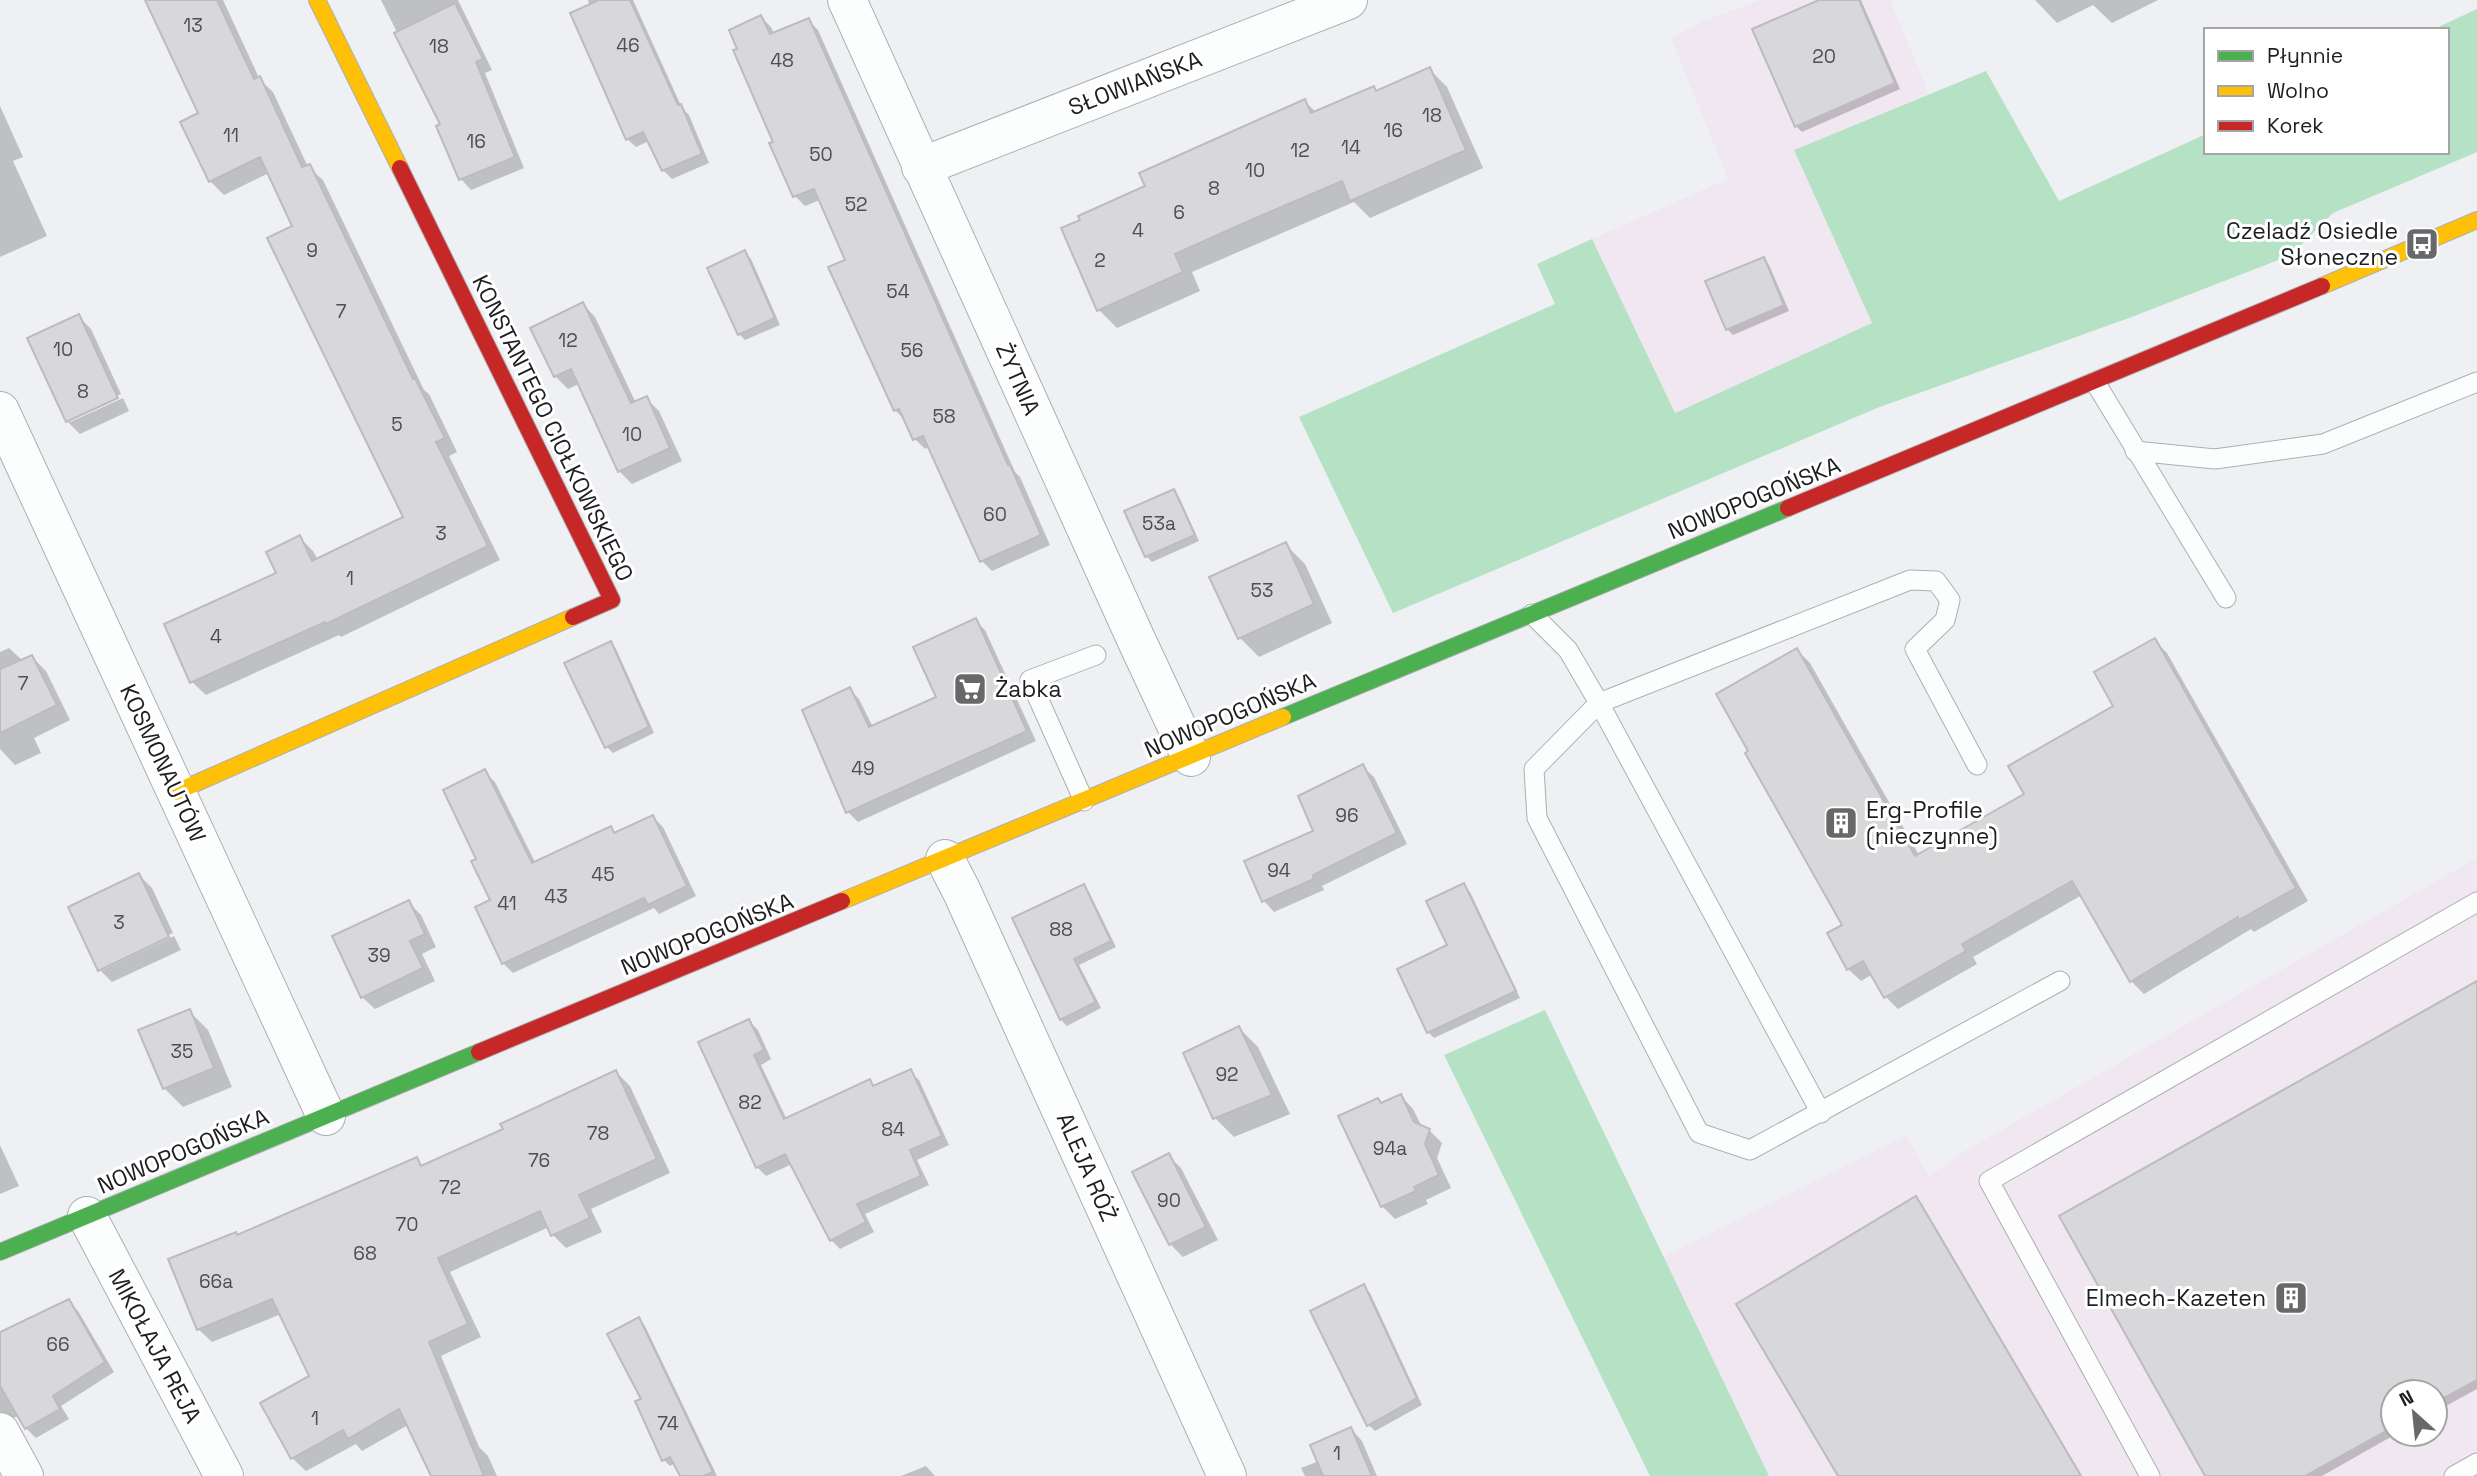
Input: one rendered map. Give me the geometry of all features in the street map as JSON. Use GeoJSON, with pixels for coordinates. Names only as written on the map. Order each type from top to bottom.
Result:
{"type":"FeatureCollection","features":[{"type":"Feature","properties":{"kind":"street","name":"KONSTANTEGO CIOŁKOWSKIEGO"},"geometry":{"type":"LineString","coordinates":[[176,792],[612,600],[317,0]]}},
{"type":"Feature","properties":{"kind":"street","name":"ŻYTNIA"},"geometry":{"type":"LineString","coordinates":[[847,0],[1191,757]]}},
{"type":"Feature","properties":{"kind":"street","name":"SŁOWIAŃSKA"},"geometry":{"type":"LineString","coordinates":[[921,167],[1348,0]]}},
{"type":"Feature","properties":{"kind":"street","name":"NOWOPOGOŃSKA"},"geometry":{"type":"LineString","coordinates":[[0,1252],[2095,382],[2477,220]]}},
{"type":"Feature","properties":{"kind":"street","name":"KOSMONAUTÓW"},"geometry":{"type":"LineString","coordinates":[[0,411],[326,1116]]}},
{"type":"Feature","properties":{"kind":"street","name":"ALEJA RÓŻ"},"geometry":{"type":"LineString","coordinates":[[944,859],[962,891],[1227,1476]]}},
{"type":"Feature","properties":{"kind":"street","name":"MIKOŁAJA REJA"},"geometry":{"type":"LineString","coordinates":[[87,1216],[224,1476]]}},
{"type":"Feature","properties":{"kind":"street"},"geometry":{"type":"LineString","coordinates":[[0,1432],[24,1476]]}},
{"type":"Feature","properties":{"kind":"lane"},"geometry":{"type":"LineString","coordinates":[[2095,382],[2226,598]]}},
{"type":"Feature","properties":{"kind":"lane"},"geometry":{"type":"LineString","coordinates":[[2135,451],[2215,458],[2323,444],[2477,382]]}},
{"type":"Feature","properties":{"kind":"lane"},"geometry":{"type":"LineString","coordinates":[[1978,765],[1914,649],[1945,620],[1950,600],[1936,581],[1910,580],[1600,703],[1534,769],[1537,818],[1699,1133],[1750,1150],[2060,981]]}},
{"type":"Feature","properties":{"kind":"lane"},"geometry":{"type":"LineString","coordinates":[[1532,614],[1568,650],[1600,703],[1821,1113]]}},
{"type":"Feature","properties":{"kind":"lane"},"geometry":{"type":"LineString","coordinates":[[1084,801],[1030,680],[1096,655]]}},
{"type":"Feature","properties":{"kind":"lane"},"geometry":{"type":"LineString","coordinates":[[2150,1476],[1989,1181],[2477,902]]}},
{"type":"Feature","properties":{"kind":"lane"},"geometry":{"type":"LineString","coordinates":[[2455,1476],[2477,1463]]}},
{"type":"Feature","properties":{"kind":"shaded area"},"geometry":{"type":"Polygon","coordinates":[[[1760,0],[1890,0],[1929,94],[1794,150],[1872,323],[1674,413],[1592,239],[1728,179],[1671,38],[1704,21],[1760,0]]]}},
{"type":"Feature","properties":{"kind":"shaded area"},"geometry":{"type":"Polygon","coordinates":[[[2477,858],[2477,1476],[1769,1476],[1664,1257],[1906,1136],[1929,1176],[1965,1151],[2477,858]]]}},
{"type":"Feature","properties":{"kind":"green space"},"geometry":{"type":"Polygon","coordinates":[[[2477,9],[2477,152],[2333,213],[2291,255],[2129,318],[1877,408],[1393,613],[1299,417],[1555,304],[1537,264],[1592,239],[1675,413],[1872,323],[1794,150],[1986,71],[2059,201],[2204,135],[2204,154],[2449,154],[2449,28],[2436,28],[2477,9]]]}},
{"type":"Feature","properties":{"kind":"green space"},"geometry":{"type":"Polygon","coordinates":[[[1545,1010],[1769,1476],[1650,1476],[1444,1055],[1545,1010]]]}},
{"type":"Feature","properties":{"kind":"building"},"geometry":{"type":"Polygon","coordinates":[[[145,0],[217,0],[254,79],[260,76],[302,167],[310,164],[413,379],[415,378],[445,438],[436,442],[488,546],[326,624],[325,622],[190,683],[164,624],[276,573],[266,552],[300,535],[312,561],[403,517],[267,238],[292,226],[260,157],[209,182],[180,122],[198,113],[145,0]]]}},
{"type":"Feature","properties":{"kind":"building"},"geometry":{"type":"Polygon","coordinates":[[[599,0],[630,0],[678,105],[681,104],[702,154],[662,171],[643,132],[626,140],[570,13],[599,0]]]}},
{"type":"Feature","properties":{"kind":"building"},"geometry":{"type":"Polygon","coordinates":[[[1819,0],[1859,0],[1895,83],[1795,127],[1752,29],[1819,0]]]}},
{"type":"Feature","properties":{"kind":"building"},"geometry":{"type":"Polygon","coordinates":[[[455,3],[483,59],[476,62],[515,157],[459,180],[436,126],[440,124],[394,33],[455,3]]]}},
{"type":"Feature","properties":{"kind":"building"},"geometry":{"type":"Polygon","coordinates":[[[761,15],[770,34],[809,18],[1041,535],[980,562],[923,436],[913,440],[899,409],[894,411],[828,267],[845,260],[814,189],[793,197],[769,143],[773,142],[733,50],[737,49],[729,30],[761,15]]]}},
{"type":"Feature","properties":{"kind":"building"},"geometry":{"type":"Polygon","coordinates":[[[1430,67],[1466,150],[1350,201],[1342,181],[1251,220],[1175,254],[1183,272],[1097,311],[1061,228],[1080,220],[1078,216],[1145,186],[1139,173],[1305,99],[1311,113],[1374,86],[1376,91],[1430,67]]]}},
{"type":"Feature","properties":{"kind":"building"},"geometry":{"type":"Polygon","coordinates":[[[745,250],[775,318],[738,335],[707,268],[745,250]]]}},
{"type":"Feature","properties":{"kind":"building"},"geometry":{"type":"Polygon","coordinates":[[[1764,257],[1784,305],[1726,330],[1705,281],[1764,257]]]}},
{"type":"Feature","properties":{"kind":"building"},"geometry":{"type":"Polygon","coordinates":[[[583,302],[631,403],[647,396],[670,448],[618,472],[571,369],[554,377],[530,328],[583,302]]]}},
{"type":"Feature","properties":{"kind":"building"},"geometry":{"type":"Polygon","coordinates":[[[79,314],[118,398],[66,422],[27,338],[79,314]]]}},
{"type":"Feature","properties":{"kind":"building"},"geometry":{"type":"Polygon","coordinates":[[[1174,489],[1195,535],[1145,557],[1124,511],[1174,489]]]}},
{"type":"Feature","properties":{"kind":"building"},"geometry":{"type":"Polygon","coordinates":[[[1286,542],[1314,604],[1238,639],[1209,577],[1286,542]]]}},
{"type":"Feature","properties":{"kind":"building"},"geometry":{"type":"Polygon","coordinates":[[[976,618],[1027,731],[846,813],[802,710],[850,687],[869,727],[936,697],[913,647],[976,618]]]}},
{"type":"Feature","properties":{"kind":"building"},"geometry":{"type":"Polygon","coordinates":[[[2155,638],[2296,888],[2239,920],[2238,917],[2130,982],[2072,881],[1962,944],[1966,951],[1884,998],[1863,961],[1847,970],[1827,933],[1842,925],[1745,753],[1748,751],[1716,694],[1797,648],[1915,856],[2024,794],[2008,766],[2113,706],[2094,672],[2155,638]]]}},
{"type":"Feature","properties":{"kind":"building"},"geometry":{"type":"Polygon","coordinates":[[[611,641],[649,727],[605,748],[564,663],[611,641]]]}},
{"type":"Feature","properties":{"kind":"building"},"geometry":{"type":"Polygon","coordinates":[[[32,655],[57,705],[0,733],[0,669],[32,655]]]}},
{"type":"Feature","properties":{"kind":"building"},"geometry":{"type":"Polygon","coordinates":[[[1363,764],[1397,833],[1313,875],[1314,879],[1262,902],[1244,861],[1313,831],[1298,796],[1363,764]]]}},
{"type":"Feature","properties":{"kind":"building"},"geometry":{"type":"Polygon","coordinates":[[[485,769],[532,863],[611,826],[614,833],[653,815],[687,886],[648,905],[644,898],[502,964],[475,907],[490,900],[471,861],[476,859],[443,790],[485,769]]]}},
{"type":"Feature","properties":{"kind":"building"},"geometry":{"type":"Polygon","coordinates":[[[139,873],[169,937],[98,971],[68,907],[139,873]]]}},
{"type":"Feature","properties":{"kind":"building"},"geometry":{"type":"Polygon","coordinates":[[[1464,883],[1516,991],[1427,1033],[1397,969],[1447,945],[1426,901],[1464,883]]]}},
{"type":"Feature","properties":{"kind":"building"},"geometry":{"type":"Polygon","coordinates":[[[1084,884],[1111,941],[1074,959],[1096,1002],[1060,1020],[1012,918],[1084,884]]]}},
{"type":"Feature","properties":{"kind":"building"},"geometry":{"type":"Polygon","coordinates":[[[409,900],[425,934],[410,941],[423,968],[361,998],[332,936],[409,900]]]}},
{"type":"Feature","properties":{"kind":"building","name":"Elmech-Kazeten"},"geometry":{"type":"Polygon","coordinates":[[[2477,981],[2477,1380],[2449,1395],[2449,1378],[2379,1378],[2379,1435],[2305,1476],[2205,1476],[2059,1216],[2477,981]]]}},
{"type":"Feature","properties":{"kind":"building"},"geometry":{"type":"Polygon","coordinates":[[[190,1009],[214,1068],[163,1089],[138,1030],[190,1009]]]}},
{"type":"Feature","properties":{"kind":"building"},"geometry":{"type":"Polygon","coordinates":[[[749,1019],[764,1050],[754,1055],[784,1119],[870,1079],[873,1086],[911,1069],[942,1136],[910,1150],[921,1176],[857,1204],[866,1222],[830,1241],[785,1154],[756,1168],[698,1042],[749,1019]]]}},
{"type":"Feature","properties":{"kind":"building"},"geometry":{"type":"Polygon","coordinates":[[[1239,1026],[1272,1095],[1213,1119],[1183,1053],[1239,1026]]]}},
{"type":"Feature","properties":{"kind":"building"},"geometry":{"type":"Polygon","coordinates":[[[616,1070],[657,1159],[579,1195],[590,1218],[551,1236],[540,1211],[438,1258],[468,1324],[429,1342],[484,1476],[431,1476],[399,1409],[348,1439],[343,1430],[291,1459],[260,1403],[309,1376],[272,1299],[197,1330],[168,1259],[236,1232],[237,1235],[417,1157],[421,1166],[503,1129],[500,1124],[616,1070]]]}},
{"type":"Feature","properties":{"kind":"building"},"geometry":{"type":"Polygon","coordinates":[[[1401,1094],[1414,1122],[1430,1129],[1425,1144],[1439,1175],[1414,1187],[1416,1191],[1381,1207],[1338,1116],[1378,1098],[1381,1103],[1401,1094]]]}},
{"type":"Feature","properties":{"kind":"building"},"geometry":{"type":"Polygon","coordinates":[[[1169,1153],[1206,1227],[1169,1245],[1132,1172],[1169,1153]]]}},
{"type":"Feature","properties":{"kind":"building"},"geometry":{"type":"Polygon","coordinates":[[[1916,1196],[2081,1476],[1838,1476],[1736,1304],[1916,1196]]]}},
{"type":"Feature","properties":{"kind":"building"},"geometry":{"type":"Polygon","coordinates":[[[1364,1284],[1417,1398],[1367,1426],[1310,1311],[1364,1284]]]}},
{"type":"Feature","properties":{"kind":"building"},"geometry":{"type":"Polygon","coordinates":[[[69,1299],[105,1362],[53,1396],[60,1409],[25,1429],[0,1386],[0,1332],[69,1299]]]}},
{"type":"Feature","properties":{"kind":"building"},"geometry":{"type":"Polygon","coordinates":[[[639,1317],[713,1472],[704,1476],[680,1476],[670,1457],[662,1461],[635,1401],[641,1399],[607,1334],[639,1317]]]}},
{"type":"Feature","properties":{"kind":"building"},"geometry":{"type":"Polygon","coordinates":[[[1351,1427],[1372,1476],[1323,1476],[1310,1445],[1351,1427]]]}},
{"type":"Feature","properties":{"kind":"traffic: fast"},"geometry":{"type":"LineString","coordinates":[[1283,717],[1788,508]]}},
{"type":"Feature","properties":{"kind":"traffic: fast"},"geometry":{"type":"LineString","coordinates":[[0,1252],[479,1052]]}},
{"type":"Feature","properties":{"kind":"traffic: slow"},"geometry":{"type":"LineString","coordinates":[[317,0],[400,168]]}},
{"type":"Feature","properties":{"kind":"traffic: slow"},"geometry":{"type":"LineString","coordinates":[[2322,286],[2477,220]]}},
{"type":"Feature","properties":{"kind":"traffic: slow"},"geometry":{"type":"LineString","coordinates":[[176,792],[573,617]]}},
{"type":"Feature","properties":{"kind":"traffic: slow"},"geometry":{"type":"LineString","coordinates":[[842,901],[1283,717]]}},
{"type":"Feature","properties":{"kind":"traffic: jam"},"geometry":{"type":"LineString","coordinates":[[400,168],[612,600],[573,617]]}},
{"type":"Feature","properties":{"kind":"traffic: jam"},"geometry":{"type":"LineString","coordinates":[[1788,508],[2322,286]]}},
{"type":"Feature","properties":{"kind":"traffic: jam"},"geometry":{"type":"LineString","coordinates":[[479,1052],[842,901]]}},
{"type":"Feature","properties":{"kind":"place","name":"Czeladź Osiedle Słoneczne"},"geometry":{"type":"Point","coordinates":[2422,244]}},
{"type":"Feature","properties":{"kind":"place","name":"Żabka"},"geometry":{"type":"Point","coordinates":[970,689]}},
{"type":"Feature","properties":{"kind":"place","name":"Erg-Profile (nieczynne)"},"geometry":{"type":"Point","coordinates":[1841,823]}},
{"type":"Feature","properties":{"kind":"place","name":"Elmech-Kazeten"},"geometry":{"type":"Point","coordinates":[2291,1298]}}]}
